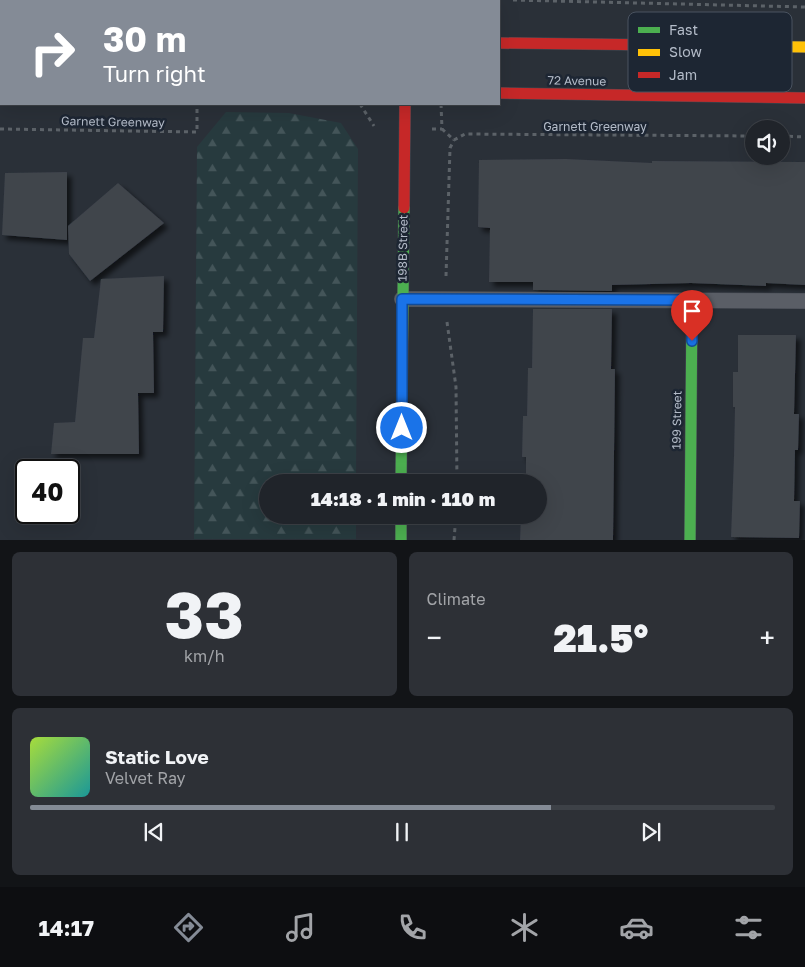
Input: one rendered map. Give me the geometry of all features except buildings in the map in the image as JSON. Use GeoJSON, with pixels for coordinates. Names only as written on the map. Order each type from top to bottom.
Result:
{"type":"FeatureCollection","features":[{"type":"Feature","properties":{"kind":"street"},"geometry":{"type":"LineString","coordinates":[[500,42],[628,44]]}},
{"type":"Feature","properties":{"kind":"street"},"geometry":{"type":"LineString","coordinates":[[792,47],[805,47]]}},
{"type":"Feature","properties":{"kind":"street","name":"72 Avenue"},"geometry":{"type":"LineString","coordinates":[[500,94],[805,98]]}},
{"type":"Feature","properties":{"kind":"street","name":"198B Street"},"geometry":{"type":"LineString","coordinates":[[401,474],[405,105]]}},
{"type":"Feature","properties":{"kind":"street","name":"199 Street"},"geometry":{"type":"LineString","coordinates":[[690,540],[692,300]]}},
{"type":"Feature","properties":{"kind":"street"},"geometry":{"type":"LineString","coordinates":[[401,524],[401,540]]}},
{"type":"Feature","properties":{"kind":"lane"},"geometry":{"type":"LineString","coordinates":[[402,299],[805,301]]}},
{"type":"Feature","properties":{"kind":"path"},"geometry":{"type":"LineString","coordinates":[[512,0],[805,6]]}},
{"type":"Feature","properties":{"kind":"path","name":"Garnett Greenway"},"geometry":{"type":"LineString","coordinates":[[0,129],[197,132],[197,105]]}},
{"type":"Feature","properties":{"kind":"path"},"geometry":{"type":"LineString","coordinates":[[361,105],[375,127]]}},
{"type":"Feature","properties":{"kind":"path","name":"Garnett Greenway"},"geometry":{"type":"LineString","coordinates":[[441,105],[442,129],[454,140],[464,134],[745,136]]}},
{"type":"Feature","properties":{"kind":"path"},"geometry":{"type":"LineString","coordinates":[[790,136],[805,137]]}},
{"type":"Feature","properties":{"kind":"path"},"geometry":{"type":"LineString","coordinates":[[454,540],[455,524]]}},
{"type":"Feature","properties":{"kind":"green space"},"geometry":{"type":"Polygon","coordinates":[[[226,112],[289,113],[341,123],[358,149],[356,474],[259,474],[259,524],[356,524],[356,539],[194,539],[197,147],[226,112]]]}},
{"type":"Feature","properties":{"kind":"traffic: fast"},"geometry":{"type":"LineString","coordinates":[[401,474],[404,208]]}},
{"type":"Feature","properties":{"kind":"traffic: fast"},"geometry":{"type":"LineString","coordinates":[[690,540],[692,300]]}},
{"type":"Feature","properties":{"kind":"traffic: fast"},"geometry":{"type":"LineString","coordinates":[[401,524],[401,540]]}},
{"type":"Feature","properties":{"kind":"traffic: slow"},"geometry":{"type":"LineString","coordinates":[[792,47],[805,47]]}},
{"type":"Feature","properties":{"kind":"traffic: jam"},"geometry":{"type":"LineString","coordinates":[[500,43],[628,45]]}},
{"type":"Feature","properties":{"kind":"traffic: jam"},"geometry":{"type":"LineString","coordinates":[[500,93],[805,98]]}},
{"type":"Feature","properties":{"kind":"traffic: jam"},"geometry":{"type":"LineString","coordinates":[[404,208],[405,105]]}},
{"type":"Feature","properties":{"kind":"route"},"geometry":{"type":"LineString","coordinates":[[402,428],[402,299],[692,300],[692,341]]}}]}
